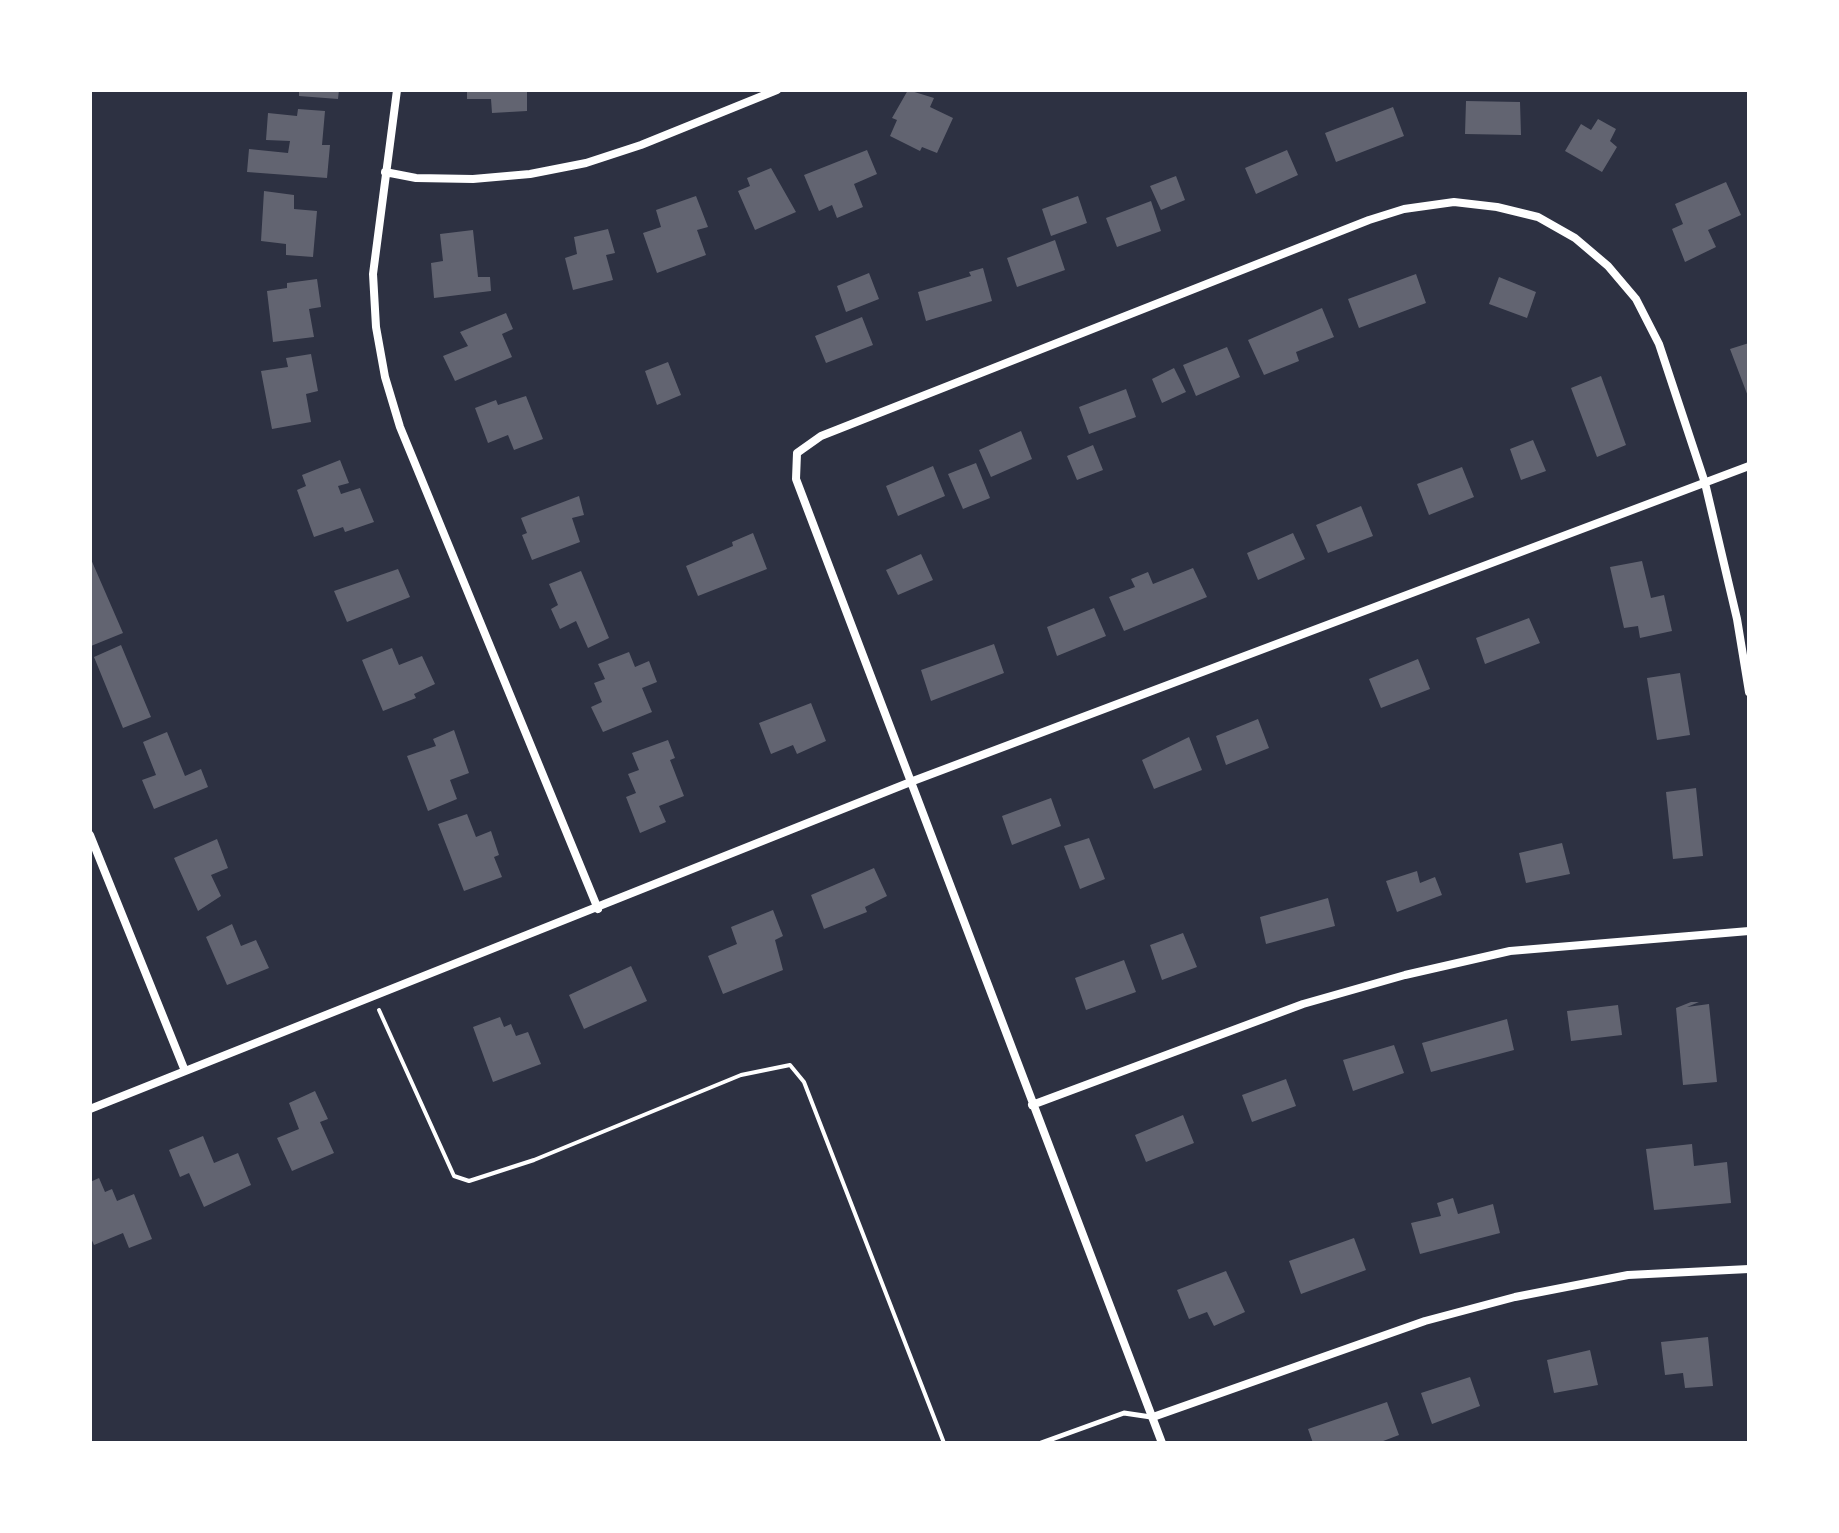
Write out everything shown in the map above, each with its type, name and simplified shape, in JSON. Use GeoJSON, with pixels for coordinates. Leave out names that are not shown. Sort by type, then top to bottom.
{"type":"FeatureCollection","features":[{"type":"Feature","properties":{"kind":"street"},"geometry":{"type":"LineString","coordinates":[[397,90],[373,274],[376,327],[385,377],[400,427],[598,909]]}},
{"type":"Feature","properties":{"kind":"street"},"geometry":{"type":"LineString","coordinates":[[385,172],[416,178],[473,179],[530,174],[586,163],[641,145],[777,90]]}},
{"type":"Feature","properties":{"kind":"street"},"geometry":{"type":"LineString","coordinates":[[1162,1443],[796,479],[797,453],[821,436],[1369,220],[1404,209],[1454,202],[1497,207],[1538,217],[1575,238],[1608,266],[1636,299],[1659,344],[1705,483],[1737,619],[1749,692]]}},
{"type":"Feature","properties":{"kind":"street"},"geometry":{"type":"LineString","coordinates":[[90,1109],[913,781],[1749,466]]}},
{"type":"Feature","properties":{"kind":"street"},"geometry":{"type":"LineString","coordinates":[[90,835],[185,1071]]}},
{"type":"Feature","properties":{"kind":"street"},"geometry":{"type":"LineString","coordinates":[[1032,1105],[1303,1004],[1405,975],[1510,951],[1749,931]]}},
{"type":"Feature","properties":{"kind":"street"},"geometry":{"type":"LineString","coordinates":[[1153,1417],[1425,1321],[1515,1297],[1628,1275],[1749,1269]]}},
{"type":"Feature","properties":{"kind":"lane"},"geometry":{"type":"LineString","coordinates":[[1041,1443],[1124,1413],[1153,1417]]}},
{"type":"Feature","properties":{"kind":"path"},"geometry":{"type":"LineString","coordinates":[[374,996],[454,1176],[469,1181],[534,1160],[741,1075],[790,1065],[804,1082],[944,1443]]}},
{"type":"Feature","properties":{"kind":"building"},"geometry":{"type":"Polygon","coordinates":[[[299,90],[339,90],[338,99],[299,96],[299,90]]]}},
{"type":"Feature","properties":{"kind":"building"},"geometry":{"type":"Polygon","coordinates":[[[467,90],[527,90],[527,111],[492,113],[491,99],[467,99],[467,90]]]}},
{"type":"Feature","properties":{"kind":"building"},"geometry":{"type":"Polygon","coordinates":[[[908,90],[934,98],[930,107],[953,118],[937,153],[922,147],[920,151],[890,136],[897,120],[892,118],[908,90]]]}},
{"type":"Feature","properties":{"kind":"building"},"geometry":{"type":"Polygon","coordinates":[[[1466,101],[1520,102],[1521,135],[1465,134],[1466,101]]]}},
{"type":"Feature","properties":{"kind":"building"},"geometry":{"type":"Polygon","coordinates":[[[1393,107],[1404,136],[1336,162],[1325,133],[1393,107]]]}},
{"type":"Feature","properties":{"kind":"building"},"geometry":{"type":"Polygon","coordinates":[[[298,109],[325,111],[322,145],[330,145],[327,178],[247,172],[249,149],[288,153],[290,141],[266,140],[268,113],[297,116],[298,109]]]}},
{"type":"Feature","properties":{"kind":"building"},"geometry":{"type":"Polygon","coordinates":[[[1598,119],[1616,129],[1610,141],[1617,147],[1602,172],[1565,151],[1581,124],[1591,130],[1598,119]]]}},
{"type":"Feature","properties":{"kind":"building"},"geometry":{"type":"Polygon","coordinates":[[[867,150],[877,174],[854,184],[863,207],[837,218],[832,205],[819,211],[804,175],[867,150]]]}},
{"type":"Feature","properties":{"kind":"building"},"geometry":{"type":"Polygon","coordinates":[[[1287,150],[1298,175],[1256,194],[1245,168],[1287,150]]]}},
{"type":"Feature","properties":{"kind":"building"},"geometry":{"type":"Polygon","coordinates":[[[771,168],[796,212],[755,230],[738,191],[750,186],[747,178],[771,168]]]}},
{"type":"Feature","properties":{"kind":"building"},"geometry":{"type":"Polygon","coordinates":[[[1176,176],[1185,200],[1161,210],[1150,186],[1176,176]]]}},
{"type":"Feature","properties":{"kind":"building"},"geometry":{"type":"Polygon","coordinates":[[[1726,182],[1741,215],[1708,230],[1716,247],[1685,262],[1672,229],[1683,224],[1675,204],[1726,182]]]}},
{"type":"Feature","properties":{"kind":"building"},"geometry":{"type":"Polygon","coordinates":[[[264,191],[294,195],[294,209],[317,211],[313,257],[286,255],[286,244],[261,241],[264,191]]]}},
{"type":"Feature","properties":{"kind":"building"},"geometry":{"type":"Polygon","coordinates":[[[696,196],[708,227],[697,230],[706,255],[657,273],[643,233],[661,227],[656,210],[696,196]]]}},
{"type":"Feature","properties":{"kind":"building"},"geometry":{"type":"Polygon","coordinates":[[[1078,196],[1087,223],[1051,236],[1042,209],[1078,196]]]}},
{"type":"Feature","properties":{"kind":"building"},"geometry":{"type":"Polygon","coordinates":[[[1151,201],[1161,231],[1117,247],[1106,218],[1151,201]]]}},
{"type":"Feature","properties":{"kind":"building"},"geometry":{"type":"Polygon","coordinates":[[[608,229],[615,253],[606,255],[613,280],[573,290],[565,258],[577,254],[574,237],[608,229]]]}},
{"type":"Feature","properties":{"kind":"building"},"geometry":{"type":"Polygon","coordinates":[[[473,230],[478,277],[490,277],[491,291],[434,298],[431,263],[443,261],[440,234],[473,230]]]}},
{"type":"Feature","properties":{"kind":"building"},"geometry":{"type":"Polygon","coordinates":[[[1055,240],[1065,270],[1017,287],[1007,258],[1055,240]]]}},
{"type":"Feature","properties":{"kind":"building"},"geometry":{"type":"Polygon","coordinates":[[[983,268],[992,301],[926,321],[918,292],[971,276],[969,272],[983,268]]]}},
{"type":"Feature","properties":{"kind":"building"},"geometry":{"type":"Polygon","coordinates":[[[869,273],[879,299],[846,312],[837,286],[869,273]]]}},
{"type":"Feature","properties":{"kind":"building"},"geometry":{"type":"Polygon","coordinates":[[[1416,274],[1426,303],[1359,328],[1348,299],[1416,274]]]}},
{"type":"Feature","properties":{"kind":"building"},"geometry":{"type":"Polygon","coordinates":[[[1499,277],[1536,292],[1527,318],[1489,304],[1499,277]]]}},
{"type":"Feature","properties":{"kind":"building"},"geometry":{"type":"Polygon","coordinates":[[[317,279],[321,307],[309,309],[314,337],[273,342],[267,291],[287,288],[287,283],[317,279]]]}},
{"type":"Feature","properties":{"kind":"building"},"geometry":{"type":"Polygon","coordinates":[[[1322,308],[1334,337],[1296,352],[1299,361],[1264,375],[1248,340],[1322,308]]]}},
{"type":"Feature","properties":{"kind":"building"},"geometry":{"type":"Polygon","coordinates":[[[506,313],[513,329],[502,334],[512,357],[455,381],[443,356],[468,346],[460,332],[506,313]]]}},
{"type":"Feature","properties":{"kind":"building"},"geometry":{"type":"Polygon","coordinates":[[[862,317],[873,345],[826,363],[815,336],[862,317]]]}},
{"type":"Feature","properties":{"kind":"building"},"geometry":{"type":"Polygon","coordinates":[[[1749,343],[1749,399],[1730,349],[1749,343]]]}},
{"type":"Feature","properties":{"kind":"building"},"geometry":{"type":"Polygon","coordinates":[[[1227,347],[1240,377],[1196,396],[1183,365],[1227,347]]]}},
{"type":"Feature","properties":{"kind":"building"},"geometry":{"type":"Polygon","coordinates":[[[311,354],[318,391],[306,394],[311,422],[272,429],[261,371],[288,367],[286,358],[311,354]]]}},
{"type":"Feature","properties":{"kind":"building"},"geometry":{"type":"Polygon","coordinates":[[[668,362],[681,395],[657,405],[645,371],[668,362]]]}},
{"type":"Feature","properties":{"kind":"building"},"geometry":{"type":"Polygon","coordinates":[[[1174,368],[1186,392],[1162,403],[1152,379],[1174,368]]]}},
{"type":"Feature","properties":{"kind":"building"},"geometry":{"type":"Polygon","coordinates":[[[1601,376],[1626,445],[1597,457],[1571,388],[1601,376]]]}},
{"type":"Feature","properties":{"kind":"building"},"geometry":{"type":"Polygon","coordinates":[[[1126,389],[1136,417],[1089,434],[1079,407],[1126,389]]]}},
{"type":"Feature","properties":{"kind":"building"},"geometry":{"type":"Polygon","coordinates":[[[526,396],[543,439],[514,450],[508,435],[488,443],[475,408],[496,400],[498,405],[526,396]]]}},
{"type":"Feature","properties":{"kind":"building"},"geometry":{"type":"Polygon","coordinates":[[[1021,431],[1032,459],[991,477],[979,450],[1021,431]]]}},
{"type":"Feature","properties":{"kind":"building"},"geometry":{"type":"Polygon","coordinates":[[[1533,440],[1546,471],[1521,480],[1510,449],[1533,440]]]}},
{"type":"Feature","properties":{"kind":"building"},"geometry":{"type":"Polygon","coordinates":[[[1093,445],[1103,470],[1077,480],[1067,456],[1093,445]]]}},
{"type":"Feature","properties":{"kind":"building"},"geometry":{"type":"Polygon","coordinates":[[[340,460],[349,483],[338,486],[341,494],[360,488],[374,522],[345,532],[343,527],[314,537],[297,490],[306,486],[302,475],[340,460]]]}},
{"type":"Feature","properties":{"kind":"building"},"geometry":{"type":"Polygon","coordinates":[[[976,463],[990,498],[963,509],[948,474],[976,463]]]}},
{"type":"Feature","properties":{"kind":"building"},"geometry":{"type":"Polygon","coordinates":[[[933,466],[945,496],[898,516],[886,486],[933,466]]]}},
{"type":"Feature","properties":{"kind":"building"},"geometry":{"type":"Polygon","coordinates":[[[1462,467],[1474,497],[1429,515],[1417,484],[1462,467]]]}},
{"type":"Feature","properties":{"kind":"building"},"geometry":{"type":"Polygon","coordinates":[[[579,496],[584,515],[572,518],[580,542],[532,560],[522,535],[527,533],[521,518],[579,496]]]}},
{"type":"Feature","properties":{"kind":"building"},"geometry":{"type":"Polygon","coordinates":[[[1361,506],[1373,536],[1328,553],[1316,525],[1361,506]]]}},
{"type":"Feature","properties":{"kind":"building"},"geometry":{"type":"Polygon","coordinates":[[[753,533],[767,569],[698,596],[686,566],[733,546],[732,542],[753,533]]]}},
{"type":"Feature","properties":{"kind":"building"},"geometry":{"type":"Polygon","coordinates":[[[1293,533],[1305,559],[1258,580],[1247,553],[1293,533]]]}},
{"type":"Feature","properties":{"kind":"building"},"geometry":{"type":"Polygon","coordinates":[[[921,554],[933,580],[898,595],[886,570],[921,554]]]}},
{"type":"Feature","properties":{"kind":"building"},"geometry":{"type":"Polygon","coordinates":[[[90,557],[123,633],[91,646],[90,643],[90,557]]]}},
{"type":"Feature","properties":{"kind":"building"},"geometry":{"type":"Polygon","coordinates":[[[1642,561],[1651,598],[1664,595],[1672,631],[1640,638],[1638,626],[1624,628],[1610,567],[1642,561]]]}},
{"type":"Feature","properties":{"kind":"building"},"geometry":{"type":"Polygon","coordinates":[[[1193,568],[1207,597],[1124,631],[1109,597],[1135,587],[1131,579],[1148,572],[1153,584],[1193,568]]]}},
{"type":"Feature","properties":{"kind":"building"},"geometry":{"type":"Polygon","coordinates":[[[398,569],[410,597],[347,622],[334,591],[398,569]]]}},
{"type":"Feature","properties":{"kind":"building"},"geometry":{"type":"Polygon","coordinates":[[[581,571],[609,638],[588,648],[576,621],[560,629],[551,609],[558,605],[549,584],[581,571]]]}},
{"type":"Feature","properties":{"kind":"building"},"geometry":{"type":"Polygon","coordinates":[[[1094,608],[1106,636],[1057,656],[1047,627],[1094,608]]]}},
{"type":"Feature","properties":{"kind":"building"},"geometry":{"type":"Polygon","coordinates":[[[1529,618],[1540,643],[1485,664],[1476,638],[1529,618]]]}},
{"type":"Feature","properties":{"kind":"building"},"geometry":{"type":"Polygon","coordinates":[[[994,644],[1004,673],[931,701],[921,670],[994,644]]]}},
{"type":"Feature","properties":{"kind":"building"},"geometry":{"type":"Polygon","coordinates":[[[121,645],[151,717],[123,728],[94,657],[121,645]]]}},
{"type":"Feature","properties":{"kind":"building"},"geometry":{"type":"Polygon","coordinates":[[[392,648],[399,665],[422,656],[435,684],[414,694],[416,698],[383,711],[362,660],[392,648]]]}},
{"type":"Feature","properties":{"kind":"building"},"geometry":{"type":"Polygon","coordinates":[[[629,652],[635,667],[649,661],[657,682],[642,688],[652,712],[603,732],[591,707],[602,702],[594,683],[605,679],[598,664],[629,652]]]}},
{"type":"Feature","properties":{"kind":"building"},"geometry":{"type":"Polygon","coordinates":[[[1418,659],[1430,689],[1381,708],[1369,679],[1418,659]]]}},
{"type":"Feature","properties":{"kind":"building"},"geometry":{"type":"Polygon","coordinates":[[[1680,673],[1690,735],[1657,740],[1647,678],[1680,673]]]}},
{"type":"Feature","properties":{"kind":"building"},"geometry":{"type":"Polygon","coordinates":[[[811,703],[826,741],[797,754],[793,745],[771,754],[759,723],[811,703]]]}},
{"type":"Feature","properties":{"kind":"building"},"geometry":{"type":"Polygon","coordinates":[[[1258,719],[1269,748],[1226,765],[1216,736],[1258,719]]]}},
{"type":"Feature","properties":{"kind":"building"},"geometry":{"type":"Polygon","coordinates":[[[454,730],[469,773],[450,780],[457,799],[428,811],[407,756],[436,746],[433,739],[454,730]]]}},
{"type":"Feature","properties":{"kind":"building"},"geometry":{"type":"Polygon","coordinates":[[[167,732],[185,776],[201,769],[208,787],[154,809],[142,780],[156,775],[143,742],[167,732]]]}},
{"type":"Feature","properties":{"kind":"building"},"geometry":{"type":"Polygon","coordinates":[[[1189,737],[1202,770],[1154,789],[1142,760],[1189,737]]]}},
{"type":"Feature","properties":{"kind":"building"},"geometry":{"type":"Polygon","coordinates":[[[668,740],[675,758],[670,760],[684,796],[659,806],[666,822],[640,833],[626,797],[636,793],[628,774],[639,770],[632,753],[668,740]]]}},
{"type":"Feature","properties":{"kind":"building"},"geometry":{"type":"Polygon","coordinates":[[[1696,788],[1703,856],[1673,859],[1666,792],[1696,788]]]}},
{"type":"Feature","properties":{"kind":"building"},"geometry":{"type":"Polygon","coordinates":[[[1051,798],[1061,826],[1012,845],[1002,816],[1051,798]]]}},
{"type":"Feature","properties":{"kind":"building"},"geometry":{"type":"Polygon","coordinates":[[[467,814],[476,837],[491,831],[499,855],[494,857],[502,877],[464,891],[438,824],[467,814]]]}},
{"type":"Feature","properties":{"kind":"building"},"geometry":{"type":"Polygon","coordinates":[[[1089,838],[1105,879],[1080,889],[1064,846],[1089,838]]]}},
{"type":"Feature","properties":{"kind":"building"},"geometry":{"type":"Polygon","coordinates":[[[217,839],[228,868],[211,875],[221,896],[198,911],[174,858],[217,839]]]}},
{"type":"Feature","properties":{"kind":"building"},"geometry":{"type":"Polygon","coordinates":[[[1562,843],[1570,874],[1526,883],[1519,853],[1562,843]]]}},
{"type":"Feature","properties":{"kind":"building"},"geometry":{"type":"Polygon","coordinates":[[[874,868],[887,896],[865,907],[867,912],[824,929],[811,895],[874,868]]]}},
{"type":"Feature","properties":{"kind":"building"},"geometry":{"type":"Polygon","coordinates":[[[1417,871],[1420,883],[1435,877],[1442,895],[1397,912],[1386,881],[1417,871]]]}},
{"type":"Feature","properties":{"kind":"building"},"geometry":{"type":"Polygon","coordinates":[[[1328,898],[1335,926],[1266,944],[1260,917],[1328,898]]]}},
{"type":"Feature","properties":{"kind":"building"},"geometry":{"type":"Polygon","coordinates":[[[773,910],[783,936],[775,940],[783,970],[723,994],[708,956],[737,944],[731,927],[773,910]]]}},
{"type":"Feature","properties":{"kind":"building"},"geometry":{"type":"Polygon","coordinates":[[[232,924],[241,946],[256,940],[269,968],[227,985],[206,937],[232,924]]]}},
{"type":"Feature","properties":{"kind":"building"},"geometry":{"type":"Polygon","coordinates":[[[1183,933],[1197,967],[1162,980],[1150,945],[1183,933]]]}},
{"type":"Feature","properties":{"kind":"building"},"geometry":{"type":"Polygon","coordinates":[[[1124,960],[1136,992],[1086,1010],[1075,978],[1124,960]]]}},
{"type":"Feature","properties":{"kind":"building"},"geometry":{"type":"Polygon","coordinates":[[[631,966],[647,1001],[584,1029],[569,995],[631,966]]]}},
{"type":"Feature","properties":{"kind":"building"},"geometry":{"type":"Polygon","coordinates":[[[1699,1002],[1687,1007],[1709,1004],[1717,1082],[1683,1085],[1676,1008],[1699,1002]]]}},
{"type":"Feature","properties":{"kind":"building"},"geometry":{"type":"Polygon","coordinates":[[[1618,1005],[1622,1035],[1571,1041],[1567,1011],[1618,1005]]]}},
{"type":"Feature","properties":{"kind":"building"},"geometry":{"type":"Polygon","coordinates":[[[500,1017],[504,1027],[511,1024],[516,1036],[528,1032],[541,1064],[493,1082],[473,1027],[500,1017]]]}},
{"type":"Feature","properties":{"kind":"building"},"geometry":{"type":"Polygon","coordinates":[[[1507,1019],[1514,1050],[1431,1072],[1422,1043],[1507,1019]]]}},
{"type":"Feature","properties":{"kind":"building"},"geometry":{"type":"Polygon","coordinates":[[[1394,1045],[1404,1073],[1353,1091],[1343,1060],[1394,1045]]]}},
{"type":"Feature","properties":{"kind":"building"},"geometry":{"type":"Polygon","coordinates":[[[1286,1079],[1296,1106],[1252,1122],[1242,1095],[1286,1079]]]}},
{"type":"Feature","properties":{"kind":"building"},"geometry":{"type":"Polygon","coordinates":[[[315,1091],[328,1119],[320,1122],[334,1153],[292,1171],[277,1138],[299,1129],[289,1103],[315,1091]]]}},
{"type":"Feature","properties":{"kind":"building"},"geometry":{"type":"Polygon","coordinates":[[[1183,1115],[1194,1143],[1146,1162],[1135,1135],[1183,1115]]]}},
{"type":"Feature","properties":{"kind":"building"},"geometry":{"type":"Polygon","coordinates":[[[203,1136],[214,1163],[238,1153],[251,1185],[204,1207],[189,1173],[180,1177],[169,1150],[203,1136]]]}},
{"type":"Feature","properties":{"kind":"building"},"geometry":{"type":"Polygon","coordinates":[[[1692,1144],[1694,1166],[1727,1162],[1731,1203],[1654,1210],[1646,1149],[1692,1144]]]}},
{"type":"Feature","properties":{"kind":"building"},"geometry":{"type":"Polygon","coordinates":[[[99,1178],[105,1192],[112,1189],[117,1201],[134,1194],[152,1239],[129,1248],[123,1233],[94,1245],[90,1236],[90,1182],[99,1178]]]}},
{"type":"Feature","properties":{"kind":"building"},"geometry":{"type":"Polygon","coordinates":[[[1453,1198],[1458,1214],[1493,1204],[1500,1233],[1420,1254],[1411,1223],[1441,1216],[1437,1203],[1453,1198]]]}},
{"type":"Feature","properties":{"kind":"building"},"geometry":{"type":"Polygon","coordinates":[[[1354,1238],[1366,1270],[1301,1294],[1289,1261],[1354,1238]]]}},
{"type":"Feature","properties":{"kind":"building"},"geometry":{"type":"Polygon","coordinates":[[[1226,1271],[1245,1312],[1214,1326],[1207,1312],[1189,1319],[1177,1290],[1226,1271]]]}},
{"type":"Feature","properties":{"kind":"building"},"geometry":{"type":"Polygon","coordinates":[[[1708,1337],[1713,1386],[1685,1388],[1683,1373],[1665,1375],[1661,1342],[1708,1337]]]}},
{"type":"Feature","properties":{"kind":"building"},"geometry":{"type":"Polygon","coordinates":[[[1590,1350],[1598,1385],[1554,1393],[1547,1360],[1590,1350]]]}},
{"type":"Feature","properties":{"kind":"building"},"geometry":{"type":"Polygon","coordinates":[[[1470,1377],[1480,1406],[1432,1424],[1421,1393],[1470,1377]]]}},
{"type":"Feature","properties":{"kind":"building"},"geometry":{"type":"Polygon","coordinates":[[[1387,1402],[1399,1435],[1378,1443],[1313,1443],[1308,1429],[1387,1402]]]}}]}
